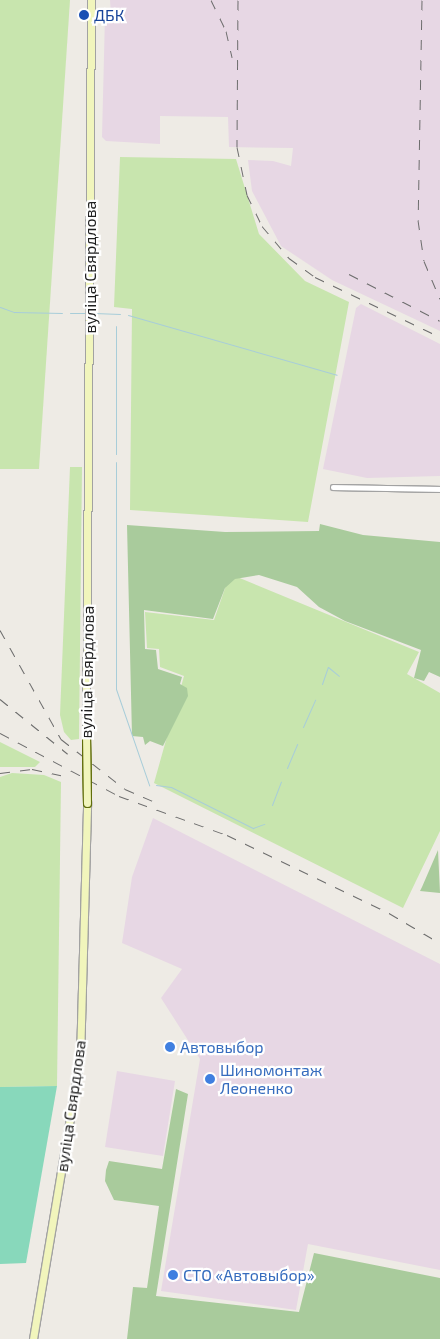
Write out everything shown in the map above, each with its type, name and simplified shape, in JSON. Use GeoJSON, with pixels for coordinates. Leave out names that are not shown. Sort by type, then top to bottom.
{"type":"FeatureCollection","features":[{"type":"Feature","properties":{"kind":"main road","name":"вуліца Свярдлова"},"geometry":{"type":"LineString","coordinates":[[33,1339],[80,1059],[87,804],[91,0]]}},
{"type":"Feature","properties":{"kind":"street"},"geometry":{"type":"LineString","coordinates":[[333,487],[440,489]]}},
{"type":"Feature","properties":{"kind":"shaded area"},"geometry":{"type":"Polygon","coordinates":[[[110,0],[440,0],[440,331],[332,280],[281,246],[252,191],[248,160],[273,161],[291,166],[293,148],[229,147],[228,117],[160,116],[160,144],[106,141],[102,137],[105,15],[111,15],[110,0]]]}},
{"type":"Feature","properties":{"kind":"shaded area"},"geometry":{"type":"Polygon","coordinates":[[[361,304],[440,344],[440,476],[367,478],[323,469],[356,308],[361,304]]]}},
{"type":"Feature","properties":{"kind":"shaded area"},"geometry":{"type":"Polygon","coordinates":[[[153,818],[440,964],[440,1270],[308,1244],[296,1310],[161,1291],[200,1059],[161,998],[182,969],[122,943],[132,877],[153,818]]]}},
{"type":"Feature","properties":{"kind":"shaded area"},"geometry":{"type":"Polygon","coordinates":[[[117,1071],[175,1081],[163,1156],[105,1147],[117,1071]]]}},
{"type":"Feature","properties":{"kind":"green space"},"geometry":{"type":"Polygon","coordinates":[[[0,0],[70,0],[39,469],[0,469],[0,0]]]}},
{"type":"Feature","properties":{"kind":"green space"},"geometry":{"type":"Polygon","coordinates":[[[120,157],[236,159],[259,234],[305,281],[349,302],[308,522],[130,510],[132,309],[114,307],[120,157]]]}},
{"type":"Feature","properties":{"kind":"green space"},"geometry":{"type":"Polygon","coordinates":[[[70,467],[82,467],[79,739],[71,740],[64,732],[60,715],[70,467]]]}},
{"type":"Feature","properties":{"kind":"green space"},"geometry":{"type":"Polygon","coordinates":[[[320,524],[363,535],[440,542],[440,677],[429,672],[424,681],[414,678],[421,650],[345,621],[319,607],[297,587],[259,575],[235,579],[225,588],[213,619],[144,610],[145,649],[156,650],[158,669],[182,677],[180,684],[187,688],[188,696],[163,746],[150,741],[145,745],[143,737],[132,736],[127,525],[225,532],[319,531],[320,524]]]}},
{"type":"Feature","properties":{"kind":"green space"},"geometry":{"type":"Polygon","coordinates":[[[230,574],[419,652],[407,674],[440,693],[440,831],[403,908],[154,783],[184,676],[160,667],[159,649],[147,648],[145,612],[214,620],[230,574]]]}},
{"type":"Feature","properties":{"kind":"green space"},"geometry":{"type":"Polygon","coordinates":[[[0,742],[40,762],[35,767],[0,767],[0,742]]]}},
{"type":"Feature","properties":{"kind":"green space"},"geometry":{"type":"Polygon","coordinates":[[[12,773],[44,775],[61,782],[57,1086],[0,1087],[0,777],[12,773]]]}},
{"type":"Feature","properties":{"kind":"green space"},"geometry":{"type":"Polygon","coordinates":[[[438,850],[440,893],[420,891],[422,887],[438,850]]]}},
{"type":"Feature","properties":{"kind":"green space"},"geometry":{"type":"Polygon","coordinates":[[[57,1086],[26,1263],[0,1264],[0,1087],[57,1086]]]}},
{"type":"Feature","properties":{"kind":"green space"},"geometry":{"type":"Polygon","coordinates":[[[176,1089],[188,1094],[156,1296],[299,1312],[314,1253],[440,1278],[440,1339],[127,1339],[133,1287],[147,1288],[159,1206],[114,1200],[105,1181],[106,1170],[109,1161],[162,1169],[176,1089]]]}},
{"type":"Feature","properties":{"kind":"waterway"},"geometry":{"type":"LineString","coordinates":[[0,307],[14,312],[62,313]]}},
{"type":"Feature","properties":{"kind":"waterway"},"geometry":{"type":"LineString","coordinates":[[70,313],[85,313]]}},
{"type":"Feature","properties":{"kind":"waterway"},"geometry":{"type":"LineString","coordinates":[[94,313],[120,314]]}},
{"type":"Feature","properties":{"kind":"waterway"},"geometry":{"type":"LineString","coordinates":[[128,315],[337,375]]}},
{"type":"Feature","properties":{"kind":"waterway"},"geometry":{"type":"LineString","coordinates":[[116,326],[116,454]]}},
{"type":"Feature","properties":{"kind":"waterway"},"geometry":{"type":"LineString","coordinates":[[116,462],[116,689],[149,785]]}},
{"type":"Feature","properties":{"kind":"waterway"},"geometry":{"type":"LineString","coordinates":[[322,684],[328,667],[339,676]]}},
{"type":"Feature","properties":{"kind":"waterway"},"geometry":{"type":"LineString","coordinates":[[303,727],[315,700]]}},
{"type":"Feature","properties":{"kind":"waterway"},"geometry":{"type":"LineString","coordinates":[[287,768],[297,744]]}},
{"type":"Feature","properties":{"kind":"waterway"},"geometry":{"type":"LineString","coordinates":[[272,805],[281,782]]}},
{"type":"Feature","properties":{"kind":"waterway"},"geometry":{"type":"LineString","coordinates":[[156,785],[171,787],[253,828],[264,824]]}},
{"type":"Feature","properties":{"kind":"railway"},"geometry":{"type":"LineString","coordinates":[[211,0],[226,31],[232,57]]}},
{"type":"Feature","properties":{"kind":"railway"},"geometry":{"type":"LineString","coordinates":[[238,0],[237,147],[247,195],[262,226],[289,258],[315,277],[440,337]]}},
{"type":"Feature","properties":{"kind":"railway"},"geometry":{"type":"LineString","coordinates":[[422,0],[418,220],[424,261],[440,299]]}},
{"type":"Feature","properties":{"kind":"railway"},"geometry":{"type":"LineString","coordinates":[[349,274],[440,321]]}},
{"type":"Feature","properties":{"kind":"railway"},"geometry":{"type":"LineString","coordinates":[[0,630],[61,739],[125,789],[162,805]]}},
{"type":"Feature","properties":{"kind":"railway"},"geometry":{"type":"LineString","coordinates":[[0,699],[68,754]]}},
{"type":"Feature","properties":{"kind":"railway"},"geometry":{"type":"LineString","coordinates":[[0,733],[119,796],[227,835],[389,913],[440,943]]}},
{"type":"Feature","properties":{"kind":"railway"},"geometry":{"type":"LineString","coordinates":[[0,773],[32,769],[69,777]]}},
{"type":"Feature","properties":{"kind":"place","name":"ДБК"},"geometry":{"type":"Point","coordinates":[84,15]}},
{"type":"Feature","properties":{"kind":"place","name":"Автовыбор"},"geometry":{"type":"Point","coordinates":[170,1047]}},
{"type":"Feature","properties":{"kind":"place","name":"Шиномонтаж Леоненко"},"geometry":{"type":"Point","coordinates":[210,1079]}},
{"type":"Feature","properties":{"kind":"place","name":"СТО «Автовыбор»"},"geometry":{"type":"Point","coordinates":[173,1275]}}]}
